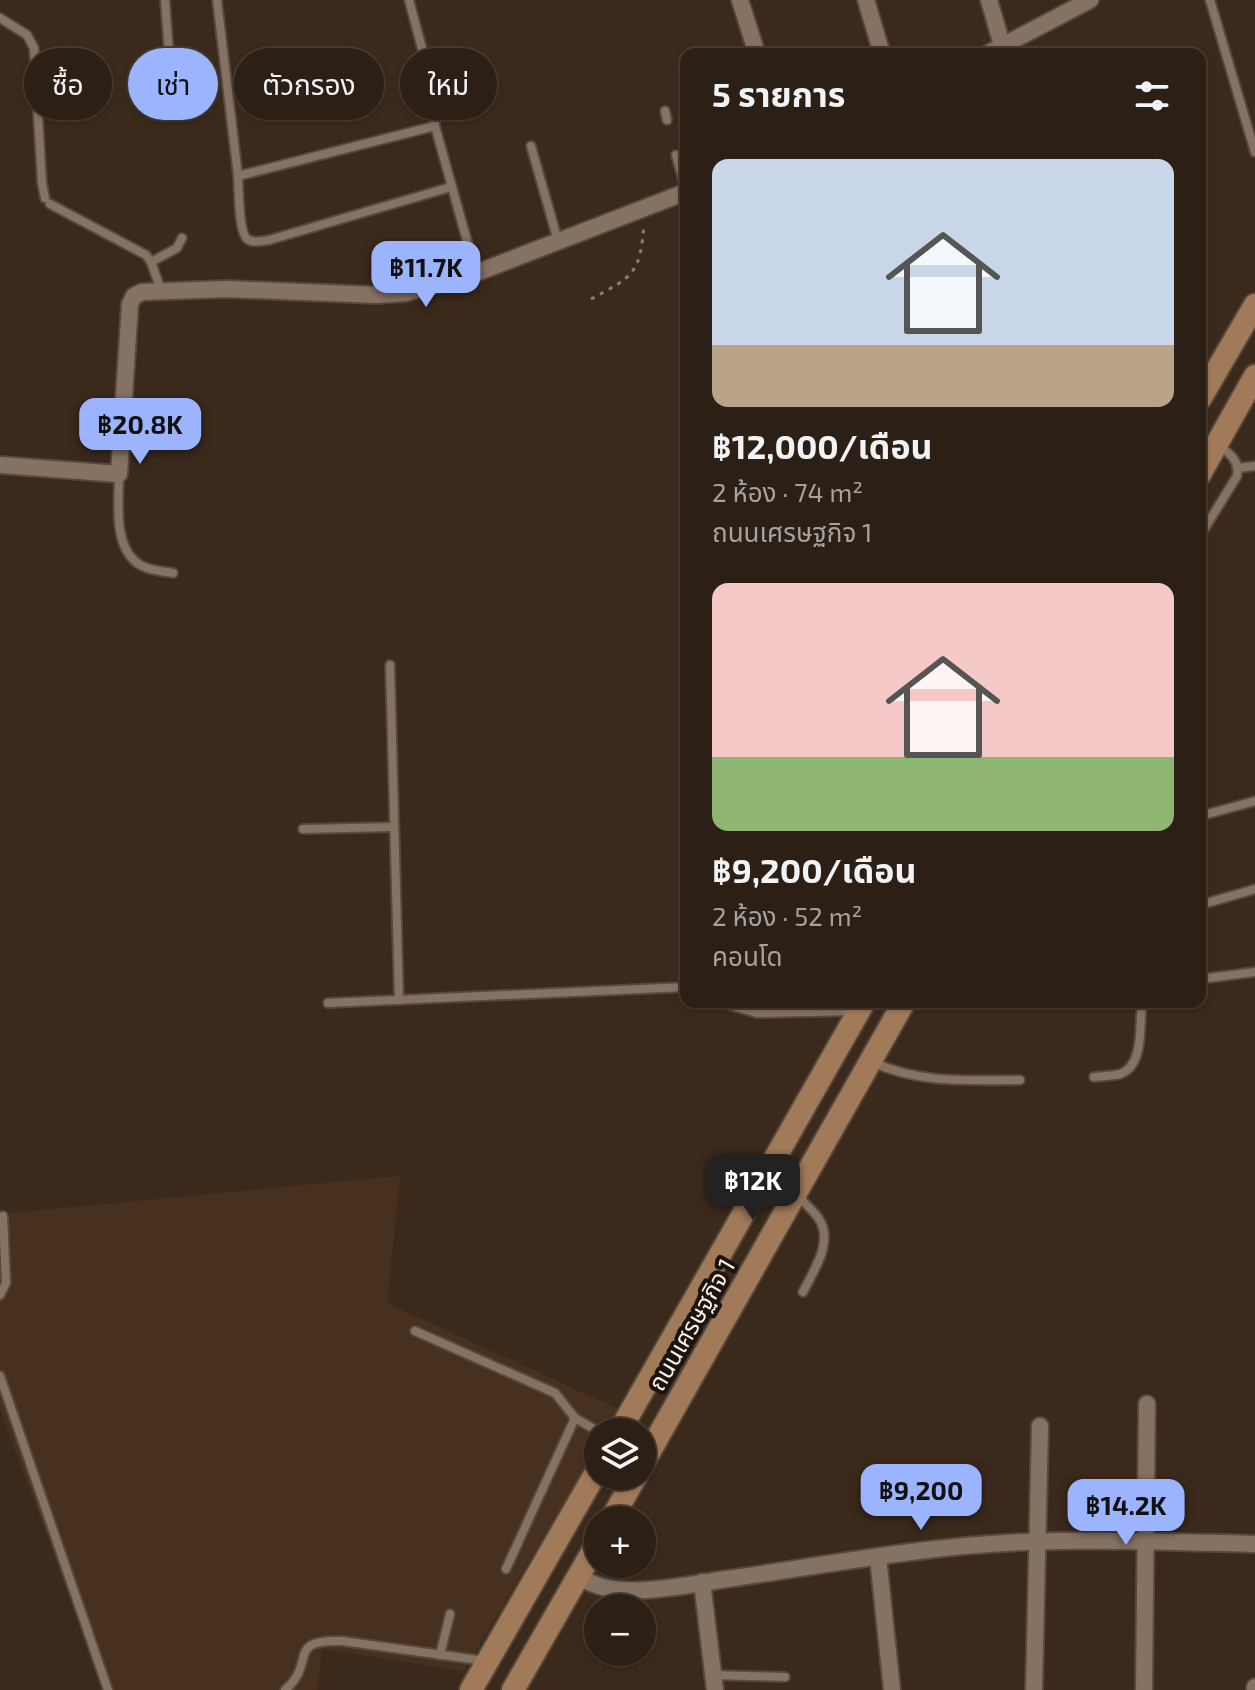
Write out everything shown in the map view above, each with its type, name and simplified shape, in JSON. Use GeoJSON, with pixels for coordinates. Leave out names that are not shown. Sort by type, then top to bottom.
{"type":"FeatureCollection","features":[{"type":"Feature","properties":{"kind":"main road"},"geometry":{"type":"LineString","coordinates":[[1206,389],[1255,305]]}},
{"type":"Feature","properties":{"kind":"main road"},"geometry":{"type":"LineString","coordinates":[[1206,463],[1255,376]]}},
{"type":"Feature","properties":{"kind":"main road","name":"ถนนเศรษฐกิจ 1"},"geometry":{"type":"LineString","coordinates":[[627,1418],[860,1008]]}},
{"type":"Feature","properties":{"kind":"main road","name":"ถนนเศรษฐกิจ 1"},"geometry":{"type":"LineString","coordinates":[[656,1440],[901,1008]]}},
{"type":"Feature","properties":{"kind":"main road"},"geometry":{"type":"LineString","coordinates":[[471,1690],[586,1490]]}},
{"type":"Feature","properties":{"kind":"main road"},"geometry":{"type":"LineString","coordinates":[[513,1690],[584,1567]]}},
{"type":"Feature","properties":{"kind":"street"},"geometry":{"type":"LineString","coordinates":[[740,0],[755,48]]}},
{"type":"Feature","properties":{"kind":"street"},"geometry":{"type":"LineString","coordinates":[[866,0],[880,48]]}},
{"type":"Feature","properties":{"kind":"street"},"geometry":{"type":"LineString","coordinates":[[989,0],[995,48]]}},
{"type":"Feature","properties":{"kind":"street"},"geometry":{"type":"LineString","coordinates":[[999,48],[1090,0]]}},
{"type":"Feature","properties":{"kind":"street"},"geometry":{"type":"LineString","coordinates":[[0,465],[119,474],[130,304],[134,296],[142,292],[226,289],[391,294],[417,290],[476,273],[680,193]]}},
{"type":"Feature","properties":{"kind":"street"},"geometry":{"type":"LineString","coordinates":[[1144,1690],[1147,1404]]}},
{"type":"Feature","properties":{"kind":"street"},"geometry":{"type":"LineString","coordinates":[[1034,1690],[1040,1426]]}},
{"type":"Feature","properties":{"kind":"street"},"geometry":{"type":"LineString","coordinates":[[579,1576],[598,1587],[652,1589],[878,1557],[1036,1542],[1255,1544]]}},
{"type":"Feature","properties":{"kind":"street"},"geometry":{"type":"LineString","coordinates":[[878,1557],[892,1690]]}},
{"type":"Feature","properties":{"kind":"street"},"geometry":{"type":"LineString","coordinates":[[702,1582],[714,1682]]}},
{"type":"Feature","properties":{"kind":"lane"},"geometry":{"type":"LineString","coordinates":[[165,0],[169,48]]}},
{"type":"Feature","properties":{"kind":"lane"},"geometry":{"type":"LineString","coordinates":[[217,0],[244,237],[250,241],[269,240],[451,187]]}},
{"type":"Feature","properties":{"kind":"lane"},"geometry":{"type":"LineString","coordinates":[[409,0],[435,97],[435,126],[476,273]]}},
{"type":"Feature","properties":{"kind":"lane"},"geometry":{"type":"LineString","coordinates":[[1210,0],[1255,152]]}},
{"type":"Feature","properties":{"kind":"lane"},"geometry":{"type":"LineString","coordinates":[[0,18],[27,35],[34,48],[42,183],[47,201],[112,239],[137,249],[151,262],[162,291]]}},
{"type":"Feature","properties":{"kind":"lane"},"geometry":{"type":"LineString","coordinates":[[238,176],[435,126]]}},
{"type":"Feature","properties":{"kind":"lane"},"geometry":{"type":"LineString","coordinates":[[531,146],[558,241]]}},
{"type":"Feature","properties":{"kind":"lane"},"geometry":{"type":"LineString","coordinates":[[676,155],[680,169]]}},
{"type":"Feature","properties":{"kind":"lane"},"geometry":{"type":"LineString","coordinates":[[151,262],[177,248],[182,238]]}},
{"type":"Feature","properties":{"kind":"lane"},"geometry":{"type":"LineString","coordinates":[[1206,527],[1233,485],[1238,468],[1232,456],[1217,444]]}},
{"type":"Feature","properties":{"kind":"lane"},"geometry":{"type":"LineString","coordinates":[[1238,468],[1255,466]]}},
{"type":"Feature","properties":{"kind":"lane"},"geometry":{"type":"LineString","coordinates":[[119,474],[120,527],[128,551],[136,562],[173,573]]}},
{"type":"Feature","properties":{"kind":"lane"},"geometry":{"type":"LineString","coordinates":[[390,665],[399,1000]]}},
{"type":"Feature","properties":{"kind":"lane"},"geometry":{"type":"LineString","coordinates":[[1206,814],[1255,801]]}},
{"type":"Feature","properties":{"kind":"lane"},"geometry":{"type":"LineString","coordinates":[[303,829],[394,827]]}},
{"type":"Feature","properties":{"kind":"lane"},"geometry":{"type":"LineString","coordinates":[[1206,903],[1255,889]]}},
{"type":"Feature","properties":{"kind":"lane"},"geometry":{"type":"LineString","coordinates":[[1206,978],[1255,972]]}},
{"type":"Feature","properties":{"kind":"lane"},"geometry":{"type":"LineString","coordinates":[[328,1003],[680,987]]}},
{"type":"Feature","properties":{"kind":"lane"},"geometry":{"type":"LineString","coordinates":[[740,1008],[757,1013],[839,1008]]}},
{"type":"Feature","properties":{"kind":"lane"},"geometry":{"type":"LineString","coordinates":[[795,1008],[796,1012]]}},
{"type":"Feature","properties":{"kind":"lane"},"geometry":{"type":"LineString","coordinates":[[1094,1077],[1120,1074],[1130,1069],[1136,1059],[1141,1008]]}},
{"type":"Feature","properties":{"kind":"lane"},"geometry":{"type":"LineString","coordinates":[[871,1061],[906,1075],[932,1080],[1020,1080]]}},
{"type":"Feature","properties":{"kind":"lane"},"geometry":{"type":"LineString","coordinates":[[796,1194],[820,1219],[825,1234],[823,1249],[803,1292]]}},
{"type":"Feature","properties":{"kind":"lane"},"geometry":{"type":"LineString","coordinates":[[0,1295],[6,1283],[3,1216]]}},
{"type":"Feature","properties":{"kind":"lane"},"geometry":{"type":"LineString","coordinates":[[415,1331],[555,1393],[575,1418],[584,1423]]}},
{"type":"Feature","properties":{"kind":"lane"},"geometry":{"type":"LineString","coordinates":[[0,1376],[108,1690]]}},
{"type":"Feature","properties":{"kind":"lane"},"geometry":{"type":"LineString","coordinates":[[506,1569],[575,1418]]}},
{"type":"Feature","properties":{"kind":"lane"},"geometry":{"type":"LineString","coordinates":[[440,1655],[450,1614]]}},
{"type":"Feature","properties":{"kind":"lane"},"geometry":{"type":"LineString","coordinates":[[285,1690],[297,1678],[305,1651],[311,1643],[320,1640],[487,1662]]}},
{"type":"Feature","properties":{"kind":"lane"},"geometry":{"type":"LineString","coordinates":[[714,1682],[785,1677]]}},
{"type":"Feature","properties":{"kind":"path"},"geometry":{"type":"LineString","coordinates":[[591,299],[623,282],[635,270],[642,249],[645,208]]}},
{"type":"Feature","properties":{"kind":"shaded area"},"geometry":{"type":"Polygon","coordinates":[[[400,1176],[387,1303],[619,1409],[614,1418],[584,1418],[584,1469],[464,1671],[322,1649],[317,1690],[104,1690],[0,1409],[0,1214],[400,1176]]]}}]}
